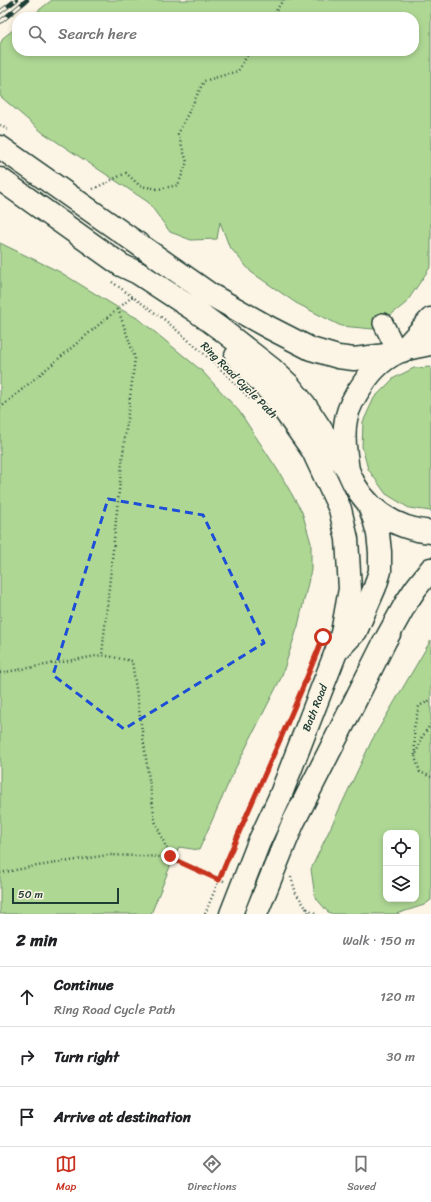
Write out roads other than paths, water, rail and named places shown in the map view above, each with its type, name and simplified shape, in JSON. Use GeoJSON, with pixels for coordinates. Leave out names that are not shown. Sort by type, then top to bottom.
{"type":"FeatureCollection","features":[{"type":"Feature","properties":{"kind":"highway"},"geometry":{"type":"LineString","coordinates":[[0,147],[211,295],[310,349],[338,357],[354,359],[398,352],[416,346],[431,344]]}},
{"type":"Feature","properties":{"kind":"highway"},"geometry":{"type":"LineString","coordinates":[[0,179],[121,265],[138,273],[196,311],[272,369],[304,405],[349,472],[356,487],[368,503],[382,515],[396,523],[409,528],[431,532]]}},
{"type":"Feature","properties":{"kind":"highway"},"geometry":{"type":"LineString","coordinates":[[138,273],[188,312],[245,364],[274,396],[313,451],[340,509],[347,540],[350,589],[342,633],[336,652]]}},
{"type":"Feature","properties":{"kind":"highway"},"geometry":{"type":"LineString","coordinates":[[349,472],[344,430],[347,412],[353,397],[377,366],[398,352],[431,319]]}},
{"type":"Feature","properties":{"kind":"highway","name":"Bath Road"},"geometry":{"type":"LineString","coordinates":[[231,914],[258,842],[279,799],[336,652],[356,631],[375,587],[380,571],[378,534],[368,503]]}},
{"type":"Feature","properties":{"kind":"highway"},"geometry":{"type":"LineString","coordinates":[[256,914],[293,823],[385,641],[406,603],[431,569]]}},
{"type":"Feature","properties":{"kind":"lane"},"geometry":{"type":"LineString","coordinates":[[383,323],[398,352]]}},
{"type":"Feature","properties":{"kind":"railway"},"geometry":{"type":"LineString","coordinates":[[0,12],[16,0]]}},
{"type":"Feature","properties":{"kind":"railway"},"geometry":{"type":"LineString","coordinates":[[12,12],[27,0]]}},
{"type":"Feature","properties":{"kind":"railway"},"geometry":{"type":"LineString","coordinates":[[0,22],[12,12]]}}]}
